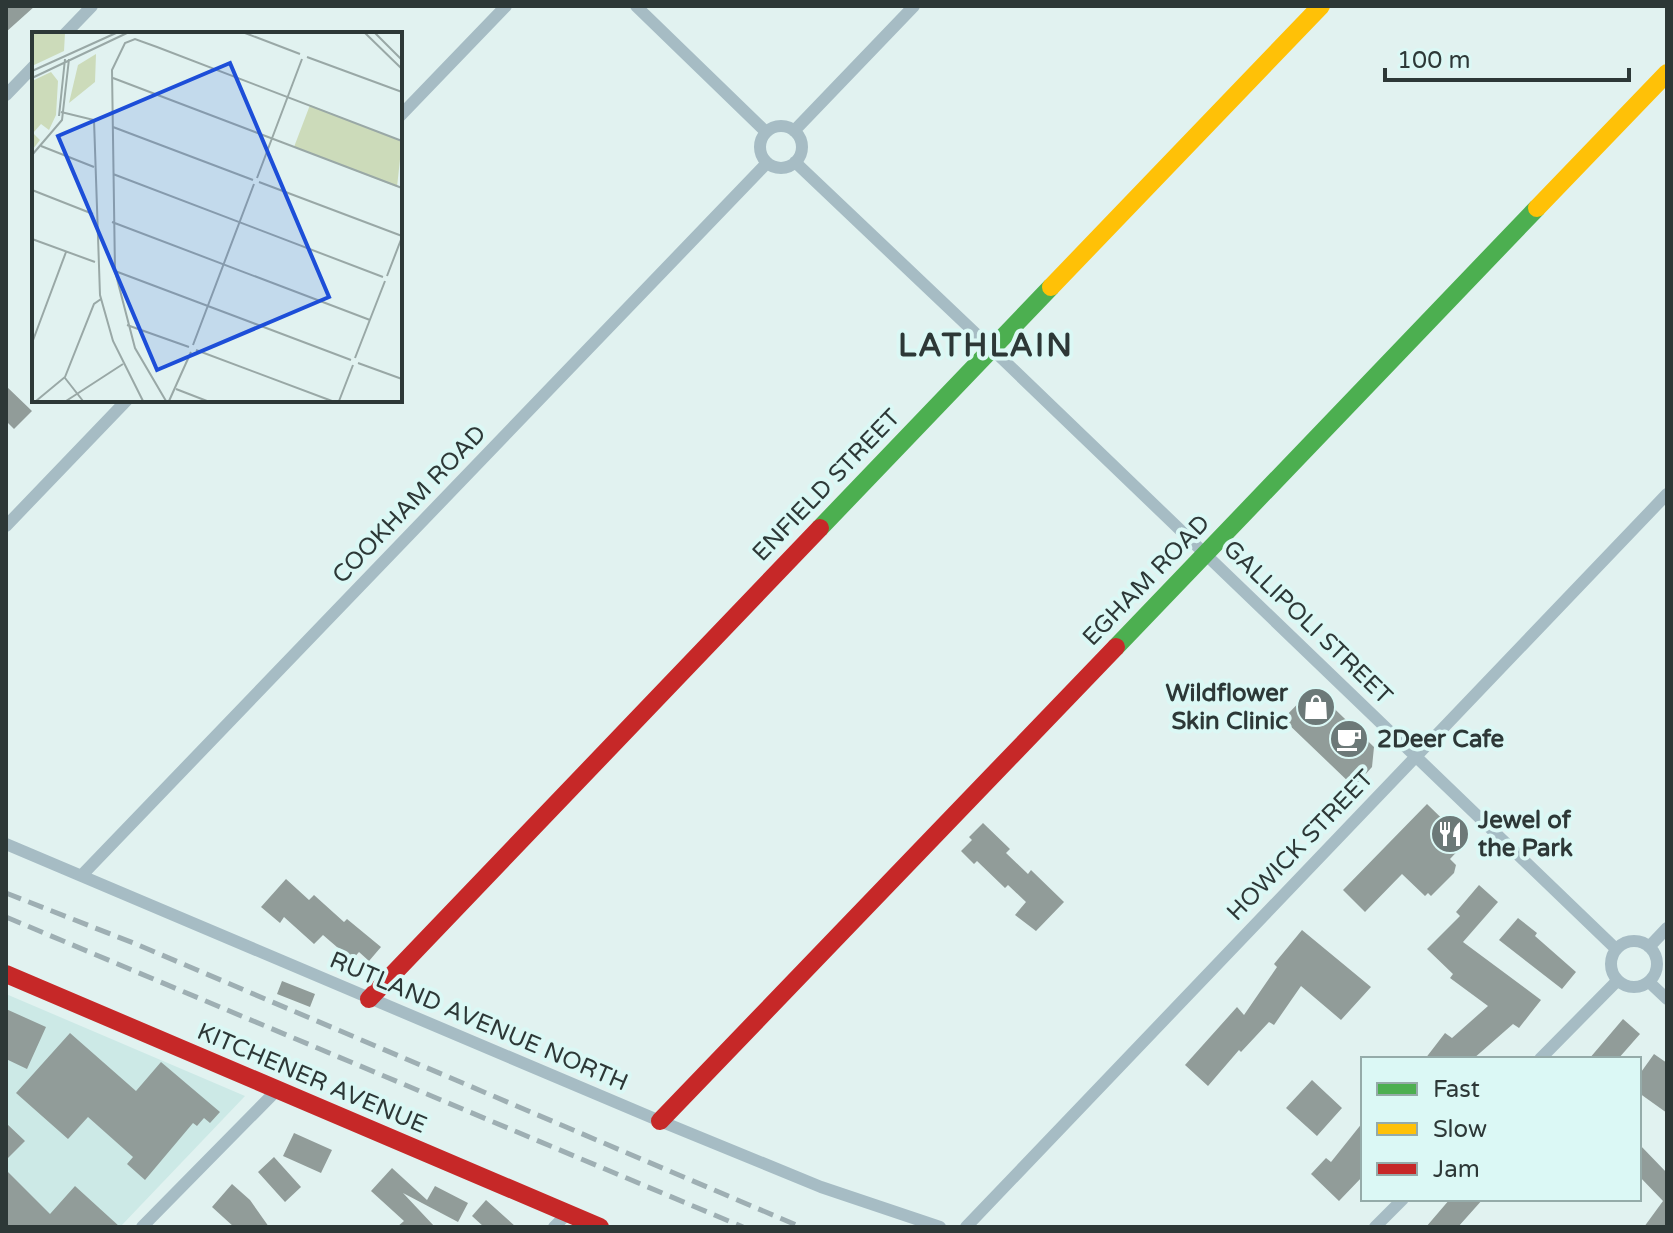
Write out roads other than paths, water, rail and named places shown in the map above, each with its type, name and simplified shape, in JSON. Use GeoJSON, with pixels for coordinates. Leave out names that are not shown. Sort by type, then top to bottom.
{"type":"FeatureCollection","features":[{"type":"Feature","properties":{"kind":"street"},"geometry":{"type":"LineString","coordinates":[[67,32],[92,6]]}},
{"type":"Feature","properties":{"kind":"street"},"geometry":{"type":"LineString","coordinates":[[402,114],[506,6]]}},
{"type":"Feature","properties":{"kind":"street"},"geometry":{"type":"LineString","coordinates":[[636,6],[766,132]]}},
{"type":"Feature","properties":{"kind":"street"},"geometry":{"type":"LineString","coordinates":[[794,131],[914,6]]}},
{"type":"Feature","properties":{"kind":"street","name":"ENFIELD STREET"},"geometry":{"type":"LineString","coordinates":[[369,999],[1321,6]]}},
{"type":"Feature","properties":{"kind":"street"},"geometry":{"type":"LineString","coordinates":[[6,95],[32,68]]}},
{"type":"Feature","properties":{"kind":"street","name":"EGHAM ROAD"},"geometry":{"type":"LineString","coordinates":[[660,1121],[1667,73]]}},
{"type":"Feature","properties":{"kind":"street"},"geometry":{"type":"LineString","coordinates":[[783,126],[794,131],[802,150],[795,162],[784,167],[767,163],[760,145],[766,132],[783,126]]}},
{"type":"Feature","properties":{"kind":"street","name":"GALLIPOLI STREET"},"geometry":{"type":"LineString","coordinates":[[795,162],[1616,949]]}},
{"type":"Feature","properties":{"kind":"street","name":"COOKHAM ROAD"},"geometry":{"type":"LineString","coordinates":[[82,875],[767,163]]}},
{"type":"Feature","properties":{"kind":"street"},"geometry":{"type":"LineString","coordinates":[[6,526],[125,402]]}},
{"type":"Feature","properties":{"kind":"street","name":"HOWICK STREET"},"geometry":{"type":"LineString","coordinates":[[966,1227],[1667,494]]}},
{"type":"Feature","properties":{"kind":"street","name":"RUTLAND AVENUE NORTH"},"geometry":{"type":"LineString","coordinates":[[6,844],[660,1121],[821,1187],[940,1227]]}},
{"type":"Feature","properties":{"kind":"street"},"geometry":{"type":"LineString","coordinates":[[1649,947],[1667,928]]}},
{"type":"Feature","properties":{"kind":"street"},"geometry":{"type":"LineString","coordinates":[[1632,941],[1649,947],[1657,964],[1649,982],[1633,988],[1617,981],[1610,965],[1616,949],[1632,941]]}},
{"type":"Feature","properties":{"kind":"street","name":"KITCHENER AVENUE"},"geometry":{"type":"LineString","coordinates":[[6,974],[600,1227]]}},
{"type":"Feature","properties":{"kind":"street"},"geometry":{"type":"LineString","coordinates":[[1542,1057],[1617,981]]}},
{"type":"Feature","properties":{"kind":"street"},"geometry":{"type":"LineString","coordinates":[[1649,982],[1667,999]]}},
{"type":"Feature","properties":{"kind":"street"},"geometry":{"type":"LineString","coordinates":[[142,1227],[278,1089]]}},
{"type":"Feature","properties":{"kind":"street"},"geometry":{"type":"LineString","coordinates":[[1375,1227],[1401,1201]]}},
{"type":"Feature","properties":{"kind":"street"},"geometry":{"type":"LineString","coordinates":[[554,1227],[568,1213]]}},
{"type":"Feature","properties":{"kind":"railway"},"geometry":{"type":"LineString","coordinates":[[6,893],[136,944],[801,1227]]}},
{"type":"Feature","properties":{"kind":"railway"},"geometry":{"type":"LineString","coordinates":[[6,917],[743,1227]]}},
{"type":"Feature","properties":{"kind":"place","name":"Wildflower Skin Clinic"},"geometry":{"type":"Point","coordinates":[1316,707]}},
{"type":"Feature","properties":{"kind":"place","name":"2Deer Cafe"},"geometry":{"type":"Point","coordinates":[1349,739]}},
{"type":"Feature","properties":{"kind":"place","name":"Jewel of the Park"},"geometry":{"type":"Point","coordinates":[1450,834]}},
{"type":"Feature","properties":{"kind":"district","name":"LATHLAIN"},"geometry":{"type":"Point","coordinates":[986,345]}}]}
